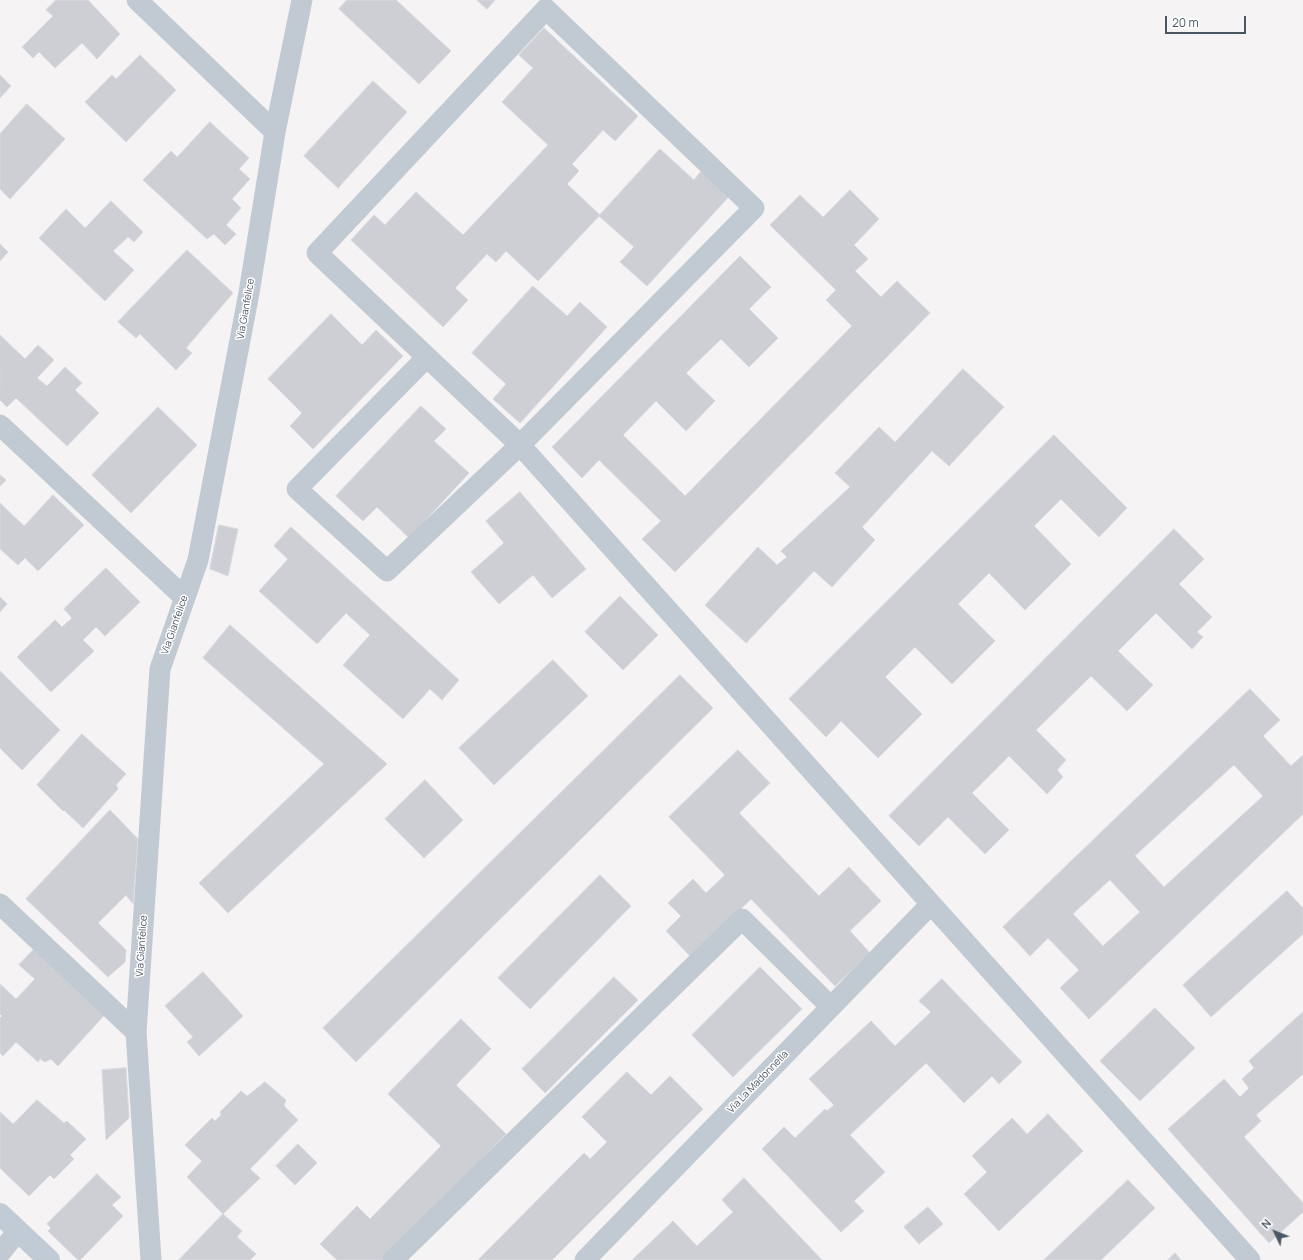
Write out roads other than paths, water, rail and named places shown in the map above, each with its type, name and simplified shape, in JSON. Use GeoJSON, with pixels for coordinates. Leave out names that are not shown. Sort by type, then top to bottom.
{"type":"FeatureCollection","features":[{"type":"Feature","properties":{"kind":"street"},"geometry":{"type":"LineString","coordinates":[[137,0],[275,132]]}},
{"type":"Feature","properties":{"kind":"street","name":"Via Gianfelice"},"geometry":{"type":"LineString","coordinates":[[152,1260],[136,1032],[160,669],[198,560],[249,293],[275,132],[302,0]]}},
{"type":"Feature","properties":{"kind":"street"},"geometry":{"type":"LineString","coordinates":[[427,357],[297,489],[387,571],[520,445],[754,208],[546,9],[317,253],[427,357],[520,445],[1250,1260]]}},
{"type":"Feature","properties":{"kind":"street"},"geometry":{"type":"LineString","coordinates":[[0,425],[184,598]]}},
{"type":"Feature","properties":{"kind":"street"},"geometry":{"type":"LineString","coordinates":[[0,904],[136,1032]]}},
{"type":"Feature","properties":{"kind":"street","name":"Via La Madonnella"},"geometry":{"type":"LineString","coordinates":[[585,1260],[931,904]]}},
{"type":"Feature","properties":{"kind":"street"},"geometry":{"type":"LineString","coordinates":[[393,1260],[742,919],[831,1007]]}},
{"type":"Feature","properties":{"kind":"street"},"geometry":{"type":"LineString","coordinates":[[0,1214],[49,1260]]}},
{"type":"Feature","properties":{"kind":"street"},"geometry":{"type":"LineString","coordinates":[[0,1253],[18,1231]]}}]}
